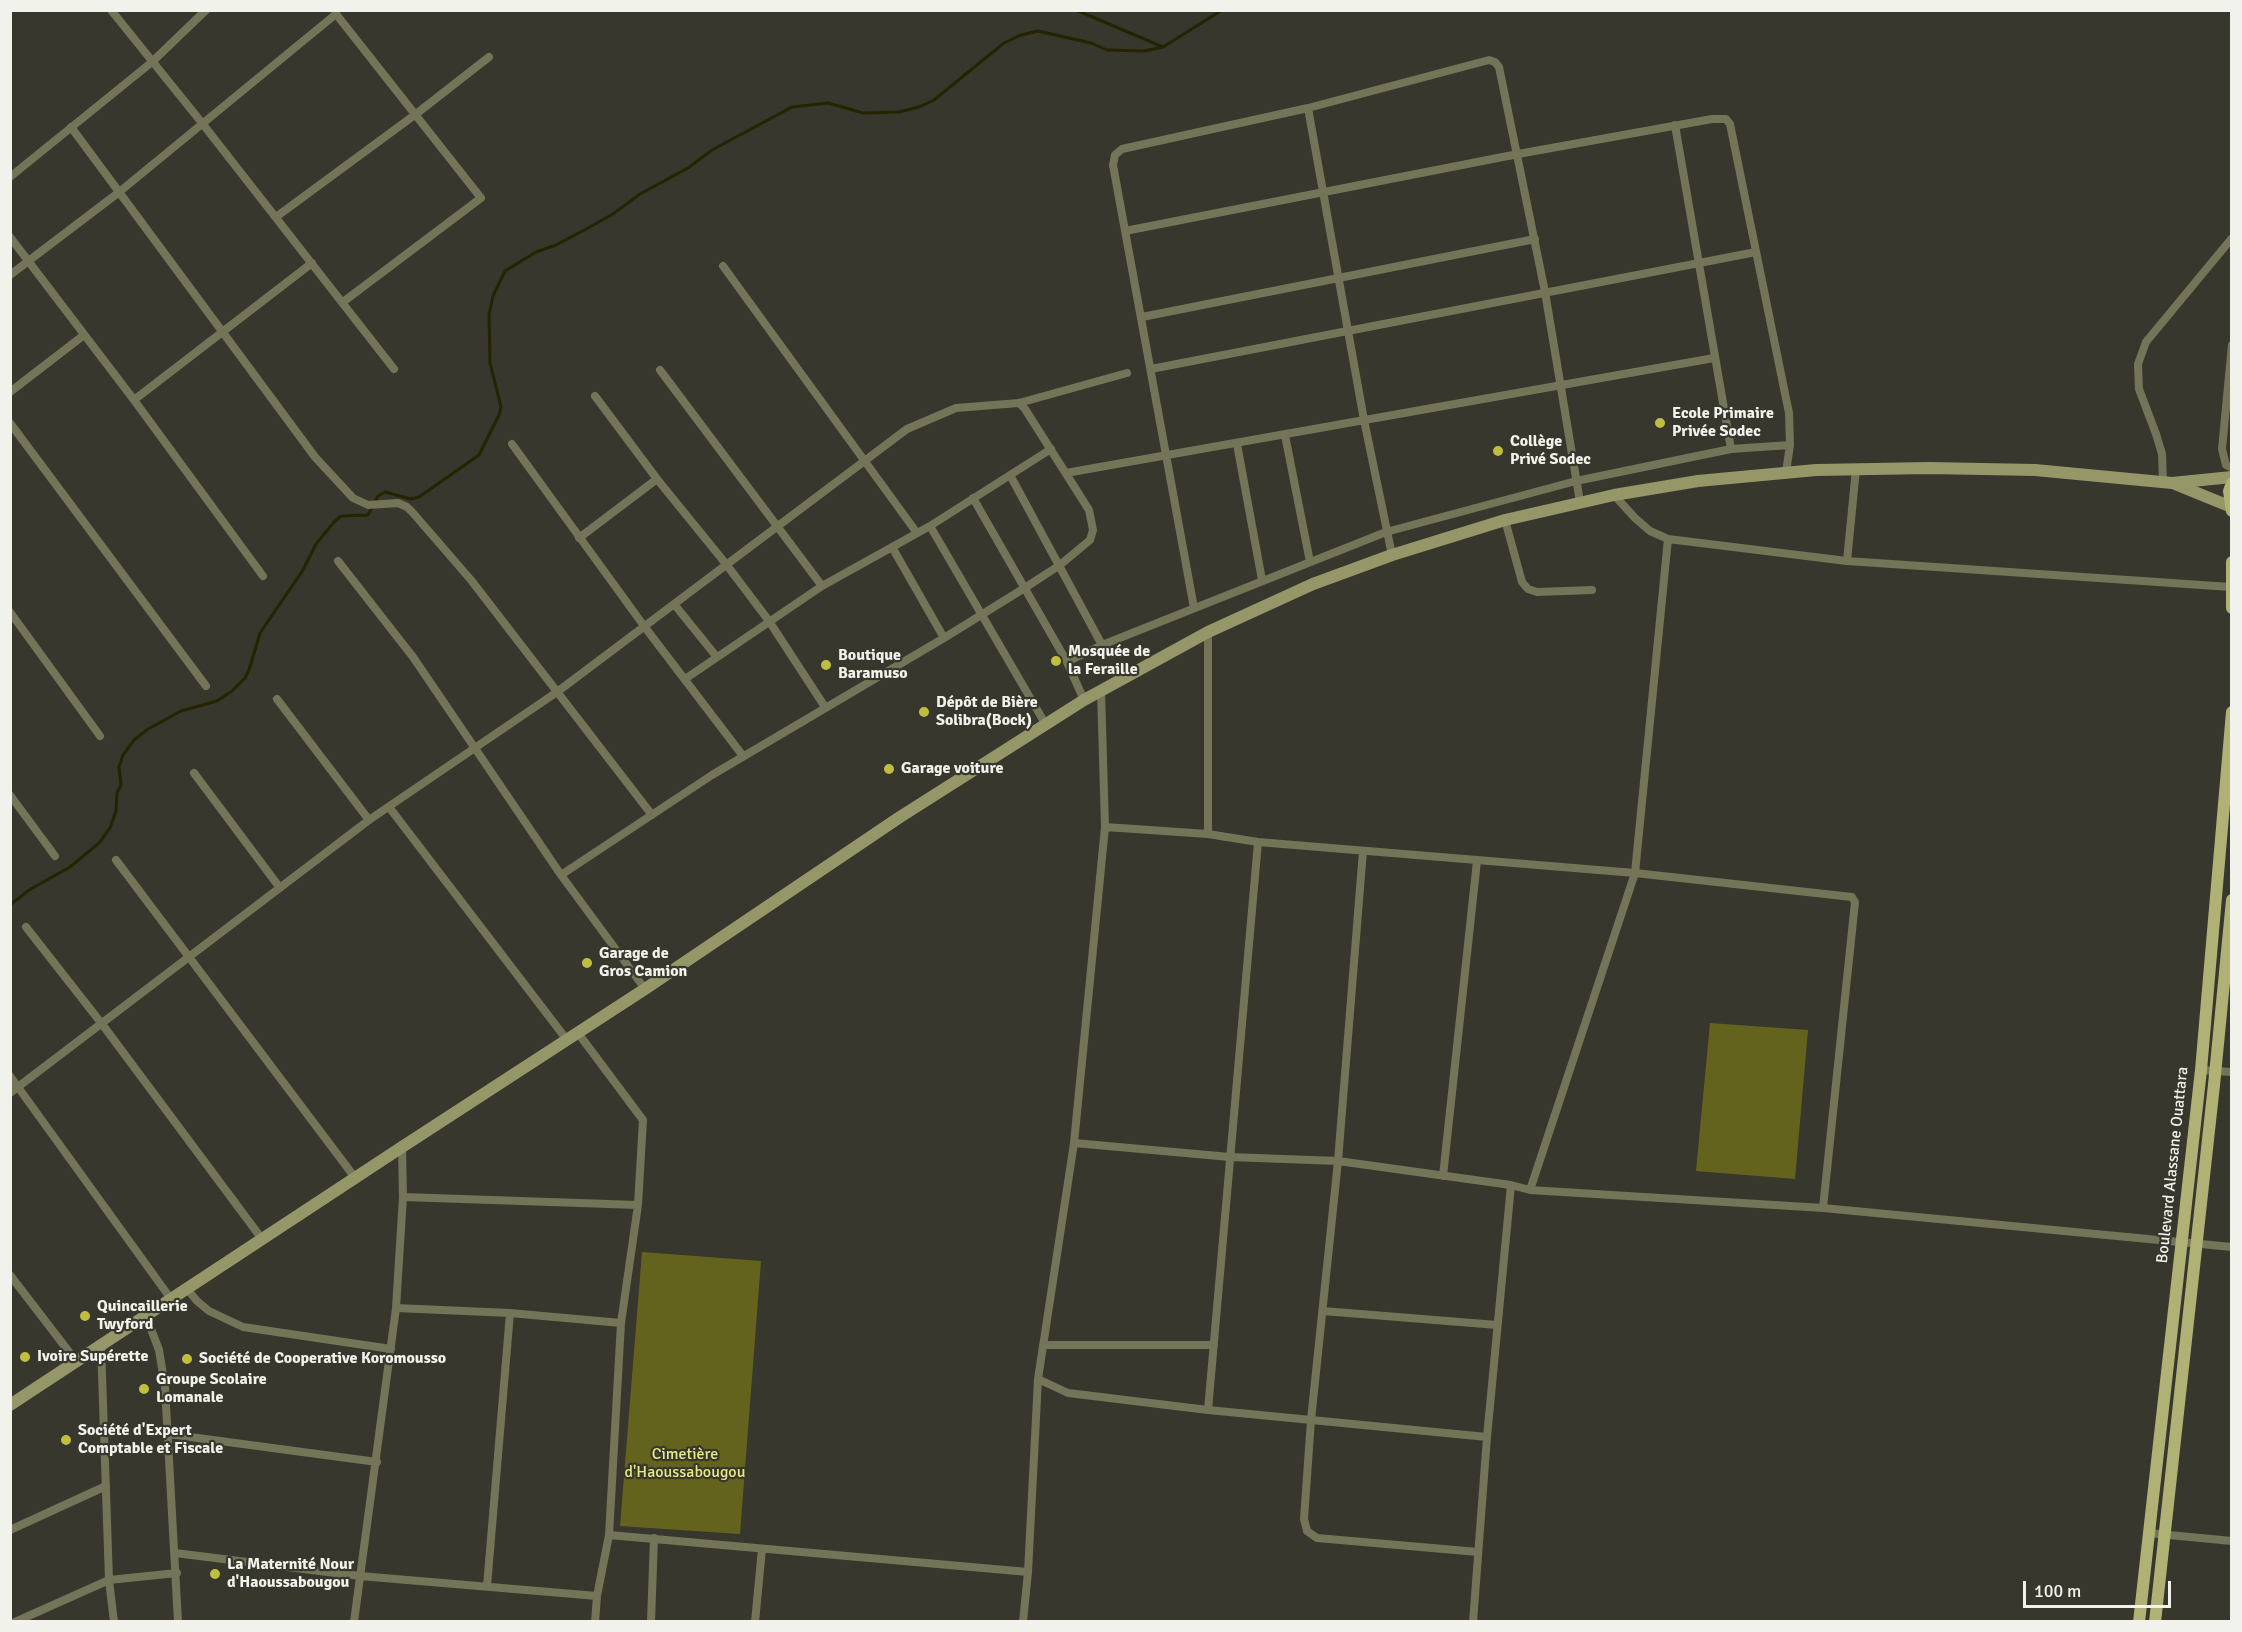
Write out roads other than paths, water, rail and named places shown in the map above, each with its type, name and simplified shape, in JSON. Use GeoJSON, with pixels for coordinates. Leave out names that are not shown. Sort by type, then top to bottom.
{"type":"FeatureCollection","features":[{"type":"Feature","properties":{"kind":"main road"},"geometry":{"type":"LineString","coordinates":[[2230,509],[2229,491],[2232,483]]}},
{"type":"Feature","properties":{"kind":"main road"},"geometry":{"type":"LineString","coordinates":[[2232,562],[2232,608]]}},
{"type":"Feature","properties":{"kind":"main road","name":"Boulevard Alassane Ouattara"},"geometry":{"type":"LineString","coordinates":[[2139,1622],[2201,1070],[2232,712]]}},
{"type":"Feature","properties":{"kind":"main road","name":"Boulevard Alassane Ouattara"},"geometry":{"type":"LineString","coordinates":[[2155,1622],[2215,1071],[2227,1005],[2232,901]]}},
{"type":"Feature","properties":{"kind":"street"},"geometry":{"type":"LineString","coordinates":[[111,10],[394,369]]}},
{"type":"Feature","properties":{"kind":"street"},"geometry":{"type":"LineString","coordinates":[[10,177],[152,62],[206,10]]}},
{"type":"Feature","properties":{"kind":"street"},"geometry":{"type":"LineString","coordinates":[[10,275],[118,193],[336,14],[481,198],[343,302]]}},
{"type":"Feature","properties":{"kind":"street"},"geometry":{"type":"LineString","coordinates":[[276,217],[489,57]]}},
{"type":"Feature","properties":{"kind":"street"},"geometry":{"type":"LineString","coordinates":[[1194,608],[1113,165],[1115,155],[1122,149],[1308,108],[1490,60],[1495,62],[1499,67],[1535,240],[1562,386],[1580,502]]}},
{"type":"Feature","properties":{"kind":"street"},"geometry":{"type":"LineString","coordinates":[[1308,108],[1364,420],[1392,555]]}},
{"type":"Feature","properties":{"kind":"street"},"geometry":{"type":"LineString","coordinates":[[1125,231],[1518,154],[1675,125],[1726,119],[1730,124],[1789,413],[1791,445],[1786,472]]}},
{"type":"Feature","properties":{"kind":"street"},"geometry":{"type":"LineString","coordinates":[[1675,125],[1731,449]]}},
{"type":"Feature","properties":{"kind":"street"},"geometry":{"type":"LineString","coordinates":[[71,127],[315,457],[353,498],[369,505],[398,503],[407,507],[471,580],[652,815]]}},
{"type":"Feature","properties":{"kind":"street"},"geometry":{"type":"LineString","coordinates":[[10,237],[134,400],[263,576]]}},
{"type":"Feature","properties":{"kind":"street"},"geometry":{"type":"LineString","coordinates":[[2167,482],[2156,434],[2139,389],[2138,364],[2146,342],[2232,238]]}},
{"type":"Feature","properties":{"kind":"street"},"geometry":{"type":"LineString","coordinates":[[1142,317],[1535,240]]}},
{"type":"Feature","properties":{"kind":"street"},"geometry":{"type":"LineString","coordinates":[[1151,369],[1756,252]]}},
{"type":"Feature","properties":{"kind":"street"},"geometry":{"type":"LineString","coordinates":[[134,400],[312,263]]}},
{"type":"Feature","properties":{"kind":"street"},"geometry":{"type":"LineString","coordinates":[[723,267],[917,533]]}},
{"type":"Feature","properties":{"kind":"street"},"geometry":{"type":"LineString","coordinates":[[10,392],[84,335]]}},
{"type":"Feature","properties":{"kind":"street"},"geometry":{"type":"LineString","coordinates":[[2232,345],[2222,449],[2226,465],[2232,468]]}},
{"type":"Feature","properties":{"kind":"street"},"geometry":{"type":"LineString","coordinates":[[1066,474],[1714,358]]}},
{"type":"Feature","properties":{"kind":"street"},"geometry":{"type":"LineString","coordinates":[[660,370],[822,586]]}},
{"type":"Feature","properties":{"kind":"street"},"geometry":{"type":"LineString","coordinates":[[10,1093],[369,820],[557,692],[907,429],[956,408],[1019,403],[1127,373]]}},
{"type":"Feature","properties":{"kind":"street"},"geometry":{"type":"LineString","coordinates":[[596,396],[657,479],[769,621],[825,707]]}},
{"type":"Feature","properties":{"kind":"street"},"geometry":{"type":"LineString","coordinates":[[561,875],[743,756],[1023,589],[1060,565],[1090,540],[1093,530],[1089,510],[1019,403]]}},
{"type":"Feature","properties":{"kind":"street"},"geometry":{"type":"LineString","coordinates":[[10,423],[206,686]]}},
{"type":"Feature","properties":{"kind":"street"},"geometry":{"type":"LineString","coordinates":[[1285,435],[1311,562]]}},
{"type":"Feature","properties":{"kind":"street"},"geometry":{"type":"LineString","coordinates":[[512,444],[644,626],[743,756]]}},
{"type":"Feature","properties":{"kind":"street"},"geometry":{"type":"LineString","coordinates":[[1237,444],[1262,580]]}},
{"type":"Feature","properties":{"kind":"street"},"geometry":{"type":"LineString","coordinates":[[1067,662],[1102,645],[1386,532],[1576,481],[1731,449],[1791,445]]}},
{"type":"Feature","properties":{"kind":"street"},"geometry":{"type":"LineString","coordinates":[[685,678],[822,586],[930,526],[1051,449]]}},
{"type":"Feature","properties":{"kind":"street"},"geometry":{"type":"LineString","coordinates":[[10,1405],[645,989],[900,818],[1084,700],[1208,632],[1313,584],[1392,555],[1506,520],[1614,495],[1698,481],[1786,472],[1989,468],[2167,482],[2232,477]]}},
{"type":"Feature","properties":{"kind":"street"},"geometry":{"type":"LineString","coordinates":[[1847,561],[1856,469]]}},
{"type":"Feature","properties":{"kind":"street"},"geometry":{"type":"LineString","coordinates":[[1010,475],[1102,645]]}},
{"type":"Feature","properties":{"kind":"street"},"geometry":{"type":"LineString","coordinates":[[579,538],[657,479]]}},
{"type":"Feature","properties":{"kind":"street"},"geometry":{"type":"LineString","coordinates":[[2167,482],[2230,509]]}},
{"type":"Feature","properties":{"kind":"street"},"geometry":{"type":"LineString","coordinates":[[1614,495],[1650,531],[1668,539],[1847,561],[2231,587]]}},
{"type":"Feature","properties":{"kind":"street"},"geometry":{"type":"LineString","coordinates":[[973,498],[1023,589],[1067,662],[1084,700]]}},
{"type":"Feature","properties":{"kind":"street"},"geometry":{"type":"LineString","coordinates":[[1506,520],[1522,582],[1528,589],[1537,592],[1592,590]]}},
{"type":"Feature","properties":{"kind":"street"},"geometry":{"type":"LineString","coordinates":[[930,526],[1046,725]]}},
{"type":"Feature","properties":{"kind":"street"},"geometry":{"type":"LineString","coordinates":[[1530,1190],[1635,873],[1668,539]]}},
{"type":"Feature","properties":{"kind":"street"},"geometry":{"type":"LineString","coordinates":[[892,547],[944,638]]}},
{"type":"Feature","properties":{"kind":"street"},"geometry":{"type":"LineString","coordinates":[[338,561],[412,657],[561,875],[645,989]]}},
{"type":"Feature","properties":{"kind":"street"},"geometry":{"type":"LineString","coordinates":[[674,604],[716,656]]}},
{"type":"Feature","properties":{"kind":"street"},"geometry":{"type":"LineString","coordinates":[[10,612],[100,736]]}},
{"type":"Feature","properties":{"kind":"street"},"geometry":{"type":"LineString","coordinates":[[1208,632],[1208,834]]}},
{"type":"Feature","properties":{"kind":"street"},"geometry":{"type":"LineString","coordinates":[[1023,1622],[1028,1572],[1038,1379],[1074,1143],[1105,827],[1101,690]]}},
{"type":"Feature","properties":{"kind":"street"},"geometry":{"type":"LineString","coordinates":[[277,699],[369,820]]}},
{"type":"Feature","properties":{"kind":"street"},"geometry":{"type":"LineString","coordinates":[[194,773],[280,888]]}},
{"type":"Feature","properties":{"kind":"street"},"geometry":{"type":"LineString","coordinates":[[10,795],[55,856]]}},
{"type":"Feature","properties":{"kind":"street"},"geometry":{"type":"LineString","coordinates":[[389,807],[643,1120],[638,1205],[621,1323],[609,1536],[597,1596],[595,1622]]}},
{"type":"Feature","properties":{"kind":"street"},"geometry":{"type":"LineString","coordinates":[[1105,827],[1208,834],[1258,842],[1635,873],[1852,897],[1855,903],[1823,1208]]}},
{"type":"Feature","properties":{"kind":"street"},"geometry":{"type":"LineString","coordinates":[[1208,1410],[1258,842]]}},
{"type":"Feature","properties":{"kind":"street"},"geometry":{"type":"LineString","coordinates":[[1363,851],[1338,1161],[1311,1420],[1304,1519],[1307,1531],[1317,1538],[1478,1552]]}},
{"type":"Feature","properties":{"kind":"street"},"geometry":{"type":"LineString","coordinates":[[116,860],[356,1179]]}},
{"type":"Feature","properties":{"kind":"street"},"geometry":{"type":"LineString","coordinates":[[1443,1176],[1477,861]]}},
{"type":"Feature","properties":{"kind":"street"},"geometry":{"type":"LineString","coordinates":[[2215,900],[2232,901]]}},
{"type":"Feature","properties":{"kind":"street"},"geometry":{"type":"LineString","coordinates":[[26,927],[102,1024],[262,1239]]}},
{"type":"Feature","properties":{"kind":"street"},"geometry":{"type":"LineString","coordinates":[[2201,1070],[2232,1072]]}},
{"type":"Feature","properties":{"kind":"street"},"geometry":{"type":"LineString","coordinates":[[10,1076],[171,1299]]}},
{"type":"Feature","properties":{"kind":"street"},"geometry":{"type":"LineString","coordinates":[[1074,1143],[1230,1157],[1338,1161],[1511,1185],[1530,1190],[1823,1208],[2232,1248]]}},
{"type":"Feature","properties":{"kind":"street"},"geometry":{"type":"LineString","coordinates":[[354,1622],[396,1308],[403,1197],[402,1147]]}},
{"type":"Feature","properties":{"kind":"street"},"geometry":{"type":"LineString","coordinates":[[1473,1622],[1487,1437],[1511,1185]]}},
{"type":"Feature","properties":{"kind":"street"},"geometry":{"type":"LineString","coordinates":[[403,1197],[638,1205]]}},
{"type":"Feature","properties":{"kind":"street"},"geometry":{"type":"LineString","coordinates":[[10,1275],[76,1361]]}},
{"type":"Feature","properties":{"kind":"street"},"geometry":{"type":"LineString","coordinates":[[187,1288],[209,1311],[243,1327],[391,1349]]}},
{"type":"Feature","properties":{"kind":"street"},"geometry":{"type":"LineString","coordinates":[[396,1308],[510,1313],[621,1323]]}},
{"type":"Feature","properties":{"kind":"street"},"geometry":{"type":"LineString","coordinates":[[1323,1311],[1497,1325]]}},
{"type":"Feature","properties":{"kind":"street"},"geometry":{"type":"LineString","coordinates":[[487,1586],[510,1313]]}},
{"type":"Feature","properties":{"kind":"street"},"geometry":{"type":"LineString","coordinates":[[146,1316],[159,1350],[164,1376],[178,1622]]}},
{"type":"Feature","properties":{"kind":"street"},"geometry":{"type":"LineString","coordinates":[[101,1345],[110,1580],[114,1622]]}},
{"type":"Feature","properties":{"kind":"street"},"geometry":{"type":"LineString","coordinates":[[1043,1345],[1214,1345]]}},
{"type":"Feature","properties":{"kind":"street"},"geometry":{"type":"LineString","coordinates":[[1038,1379],[1068,1393],[1208,1410],[1487,1437]]}},
{"type":"Feature","properties":{"kind":"street"},"geometry":{"type":"LineString","coordinates":[[168,1434],[377,1462]]}},
{"type":"Feature","properties":{"kind":"street"},"geometry":{"type":"LineString","coordinates":[[10,1530],[106,1486]]}},
{"type":"Feature","properties":{"kind":"street"},"geometry":{"type":"LineString","coordinates":[[2148,1533],[2232,1541]]}},
{"type":"Feature","properties":{"kind":"street"},"geometry":{"type":"LineString","coordinates":[[609,1536],[654,1538],[1028,1572]]}},
{"type":"Feature","properties":{"kind":"street"},"geometry":{"type":"LineString","coordinates":[[651,1622],[654,1538]]}},
{"type":"Feature","properties":{"kind":"street"},"geometry":{"type":"LineString","coordinates":[[755,1622],[762,1549]]}},
{"type":"Feature","properties":{"kind":"street"},"geometry":{"type":"LineString","coordinates":[[175,1553],[360,1576],[597,1596]]}},
{"type":"Feature","properties":{"kind":"street"},"geometry":{"type":"LineString","coordinates":[[15,1622],[110,1580],[177,1573]]}},
{"type":"Feature","properties":{"kind":"waterway"},"geometry":{"type":"LineString","coordinates":[[1076,10],[1163,47],[1222,10]]}},
{"type":"Feature","properties":{"kind":"waterway"},"geometry":{"type":"LineString","coordinates":[[10,905],[29,890],[70,867],[99,843],[110,828],[116,811],[117,793],[121,785],[119,767],[123,755],[134,740],[148,729],[181,711],[217,701],[245,678],[260,633],[303,570],[316,544],[334,522],[341,516],[368,515],[378,496],[385,492],[411,499],[419,497],[479,455],[501,407],[490,363],[489,315],[493,296],[505,271],[536,252],[556,245],[613,214],[640,194],[688,168],[712,150],[792,107],[828,103],[863,113],[899,112],[919,107],[934,100],[1004,43],[1021,35],[1038,31],[1091,43],[1107,50],[1144,51],[1163,47]]}},
{"type":"Feature","properties":{"kind":"place","name":"Ecole Primaire Privée Sodec"},"geometry":{"type":"Point","coordinates":[1660,423]}},
{"type":"Feature","properties":{"kind":"place","name":"Collège Privé Sodec"},"geometry":{"type":"Point","coordinates":[1498,451]}},
{"type":"Feature","properties":{"kind":"place","name":"Mosquée de la Feraille"},"geometry":{"type":"Point","coordinates":[1056,661]}},
{"type":"Feature","properties":{"kind":"place","name":"Boutique Baramuso"},"geometry":{"type":"Point","coordinates":[826,665]}},
{"type":"Feature","properties":{"kind":"place","name":"Dépôt de Bière Solibra(Bock)"},"geometry":{"type":"Point","coordinates":[924,712]}},
{"type":"Feature","properties":{"kind":"place","name":"Garage voiture"},"geometry":{"type":"Point","coordinates":[889,769]}},
{"type":"Feature","properties":{"kind":"place","name":"Garage de Gros Camion"},"geometry":{"type":"Point","coordinates":[587,963]}},
{"type":"Feature","properties":{"kind":"place","name":"Quincaillerie Twyford"},"geometry":{"type":"Point","coordinates":[85,1316]}},
{"type":"Feature","properties":{"kind":"place","name":"Ivoire Supérette"},"geometry":{"type":"Point","coordinates":[25,1357]}},
{"type":"Feature","properties":{"kind":"place","name":"Société de Cooperative Koromousso"},"geometry":{"type":"Point","coordinates":[187,1359]}},
{"type":"Feature","properties":{"kind":"place","name":"Groupe Scolaire Lomanale"},"geometry":{"type":"Point","coordinates":[144,1389]}},
{"type":"Feature","properties":{"kind":"place","name":"Société d'Expert Comptable et Fiscale"},"geometry":{"type":"Point","coordinates":[66,1440]}},
{"type":"Feature","properties":{"kind":"place","name":"La Maternité Nour d'Haoussabougou"},"geometry":{"type":"Point","coordinates":[215,1574]}},
{"type":"Feature","properties":{"kind":"park label","name":"Cimetière d'Haoussabougou"},"geometry":{"type":"Point","coordinates":[685,1464]}}]}
